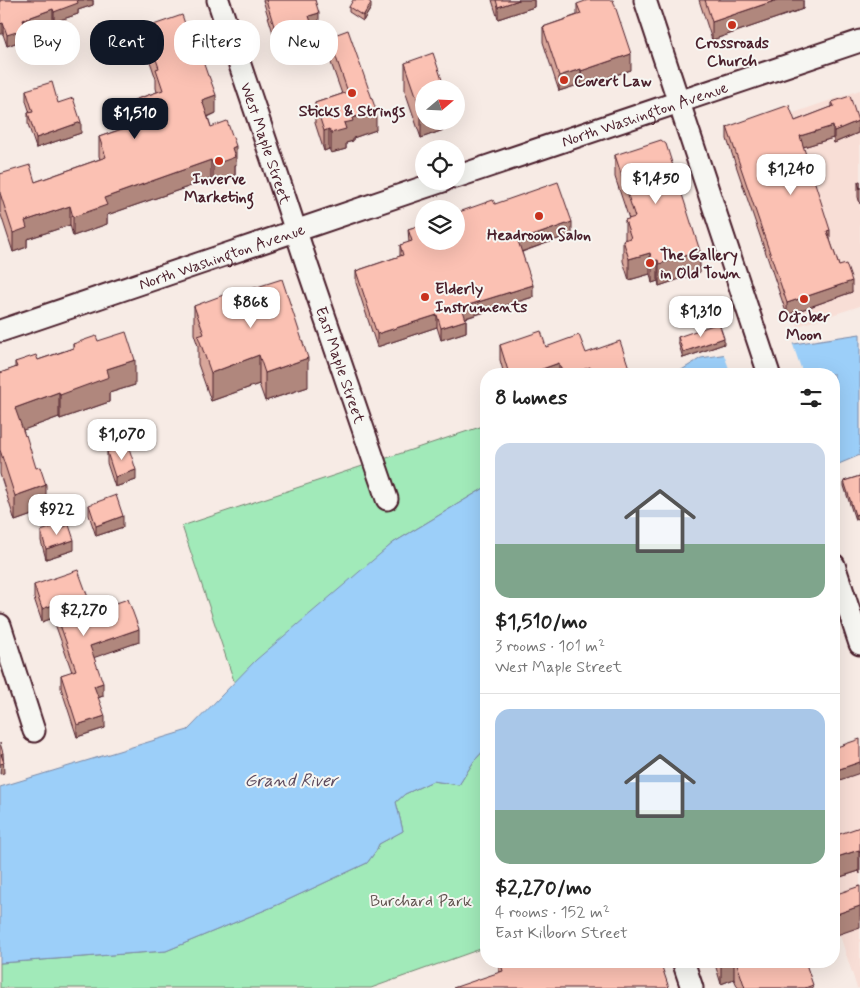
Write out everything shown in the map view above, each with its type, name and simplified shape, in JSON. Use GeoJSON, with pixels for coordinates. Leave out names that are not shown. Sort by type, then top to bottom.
{"type":"FeatureCollection","features":[{"type":"Feature","properties":{"kind":"street","name":"West Maple Street"},"geometry":{"type":"LineString","coordinates":[[218,0],[296,231]]}},
{"type":"Feature","properties":{"kind":"street"},"geometry":{"type":"LineString","coordinates":[[646,0],[767,368]]}},
{"type":"Feature","properties":{"kind":"street","name":"North Washington Avenue"},"geometry":{"type":"LineString","coordinates":[[465,174],[860,41]]}},
{"type":"Feature","properties":{"kind":"street","name":"North Washington Avenue"},"geometry":{"type":"LineString","coordinates":[[0,331],[417,190]]}},
{"type":"Feature","properties":{"kind":"street","name":"East Maple Street"},"geometry":{"type":"LineString","coordinates":[[296,231],[387,499]]}},
{"type":"Feature","properties":{"kind":"street"},"geometry":{"type":"LineString","coordinates":[[840,584],[860,644]]}},
{"type":"Feature","properties":{"kind":"street"},"geometry":{"type":"LineString","coordinates":[[0,625],[34,731]]}},
{"type":"Feature","properties":{"kind":"street"},"geometry":{"type":"LineString","coordinates":[[685,968],[692,988]]}},
{"type":"Feature","properties":{"kind":"shaded area"},"geometry":{"type":"Polygon","coordinates":[[[860,90],[860,306],[798,326],[736,133],[860,90]]]}},
{"type":"Feature","properties":{"kind":"shaded area"},"geometry":{"type":"Polygon","coordinates":[[[860,748],[860,988],[857,988],[840,936],[840,755],[860,748]]]}},
{"type":"Feature","properties":{"kind":"green space"},"geometry":{"type":"Polygon","coordinates":[[[480,427],[480,491],[393,543],[235,684],[182,526],[480,427]]]}},
{"type":"Feature","properties":{"kind":"green space","name":"Burchard Park"},"geometry":{"type":"Polygon","coordinates":[[[480,754],[480,949],[371,988],[0,988],[0,963],[166,951],[277,905],[367,863],[379,844],[403,831],[396,802],[405,794],[433,781],[459,785],[480,754]]]}},
{"type":"Feature","properties":{"kind":"water"},"geometry":{"type":"Polygon","coordinates":[[[860,334],[860,455],[840,463],[840,368],[685,368],[701,358],[860,334]]]}},
{"type":"Feature","properties":{"kind":"water","name":"Grand River"},"geometry":{"type":"Polygon","coordinates":[[[480,491],[480,754],[459,785],[433,781],[405,794],[396,802],[403,831],[379,844],[367,863],[277,905],[166,951],[0,963],[0,787],[188,730],[256,660],[393,543],[480,491]]]}},
{"type":"Feature","properties":{"kind":"pier"},"geometry":{"type":"Polygon","coordinates":[[[792,342],[801,368],[729,368],[723,352],[792,342]]]}},
{"type":"Feature","properties":{"kind":"building"},"geometry":{"type":"Polygon","coordinates":[[[0,0],[77,0],[78,3],[54,12],[53,9],[23,20],[15,20],[15,32],[7,35],[3,23],[0,24],[0,0]]]}},
{"type":"Feature","properties":{"kind":"building"},"geometry":{"type":"Polygon","coordinates":[[[266,0],[315,0],[319,13],[309,16],[310,20],[272,20],[266,0]]]}},
{"type":"Feature","properties":{"kind":"building"},"geometry":{"type":"Polygon","coordinates":[[[353,0],[367,0],[371,3],[363,16],[349,7],[353,0]]]}},
{"type":"Feature","properties":{"kind":"building"},"geometry":{"type":"Polygon","coordinates":[[[496,0],[519,0],[498,7],[496,0]]]}},
{"type":"Feature","properties":{"kind":"building"},"geometry":{"type":"Polygon","coordinates":[[[588,0],[613,0],[631,54],[581,71],[581,69],[559,76],[543,27],[581,14],[577,4],[588,0]]]}},
{"type":"Feature","properties":{"kind":"building"},"geometry":{"type":"Polygon","coordinates":[[[705,0],[777,0],[712,22],[705,0]]]}},
{"type":"Feature","properties":{"kind":"building"},"geometry":{"type":"Polygon","coordinates":[[[182,15],[184,20],[174,20],[174,65],[204,65],[216,95],[202,100],[211,127],[227,121],[236,146],[232,148],[235,157],[213,165],[211,160],[104,198],[107,205],[73,217],[70,206],[25,221],[27,228],[13,233],[0,193],[0,174],[30,165],[35,182],[106,157],[99,137],[142,122],[134,100],[163,90],[156,69],[159,68],[158,65],[164,65],[164,21],[182,15]]]}},
{"type":"Feature","properties":{"kind":"building"},"geometry":{"type":"Polygon","coordinates":[[[348,30],[376,110],[352,118],[353,121],[344,123],[346,129],[331,133],[329,129],[324,131],[315,103],[348,92],[338,63],[338,34],[348,30]]]}},
{"type":"Feature","properties":{"kind":"building"},"geometry":{"type":"Polygon","coordinates":[[[433,53],[442,80],[415,80],[415,92],[405,63],[433,53]]]}},
{"type":"Feature","properties":{"kind":"building"},"geometry":{"type":"Polygon","coordinates":[[[52,82],[58,103],[73,98],[81,122],[36,138],[28,113],[33,112],[26,90],[52,82]]]}},
{"type":"Feature","properties":{"kind":"building"},"geometry":{"type":"Polygon","coordinates":[[[850,96],[858,121],[834,131],[833,126],[800,136],[830,230],[827,231],[839,266],[846,264],[852,281],[787,303],[727,127],[789,105],[795,121],[834,106],[832,102],[850,96]]]}},
{"type":"Feature","properties":{"kind":"building"},"geometry":{"type":"Polygon","coordinates":[[[661,140],[666,144],[700,251],[659,264],[658,260],[652,261],[650,253],[629,259],[623,240],[631,238],[625,220],[635,217],[615,155],[661,140]]]}},
{"type":"Feature","properties":{"kind":"building"},"geometry":{"type":"Polygon","coordinates":[[[558,182],[572,222],[518,241],[533,285],[462,307],[466,320],[441,328],[437,315],[377,334],[356,271],[403,255],[400,245],[412,241],[408,229],[415,227],[415,250],[465,250],[465,210],[493,200],[495,204],[558,182]]]}},
{"type":"Feature","properties":{"kind":"building"},"geometry":{"type":"Polygon","coordinates":[[[282,279],[308,358],[265,373],[259,355],[211,373],[198,336],[204,334],[194,306],[226,294],[226,297],[282,279]]]}},
{"type":"Feature","properties":{"kind":"building"},"geometry":{"type":"Polygon","coordinates":[[[719,323],[724,338],[683,352],[678,337],[719,323]]]}},
{"type":"Feature","properties":{"kind":"building"},"geometry":{"type":"Polygon","coordinates":[[[541,331],[546,347],[579,335],[586,353],[620,341],[629,368],[561,368],[559,363],[545,368],[507,368],[500,345],[541,331]]]}},
{"type":"Feature","properties":{"kind":"building"},"geometry":{"type":"Polygon","coordinates":[[[126,332],[135,360],[107,369],[109,377],[60,395],[59,392],[15,408],[36,468],[40,467],[46,485],[15,496],[0,450],[0,373],[17,367],[15,362],[36,355],[38,360],[74,348],[73,344],[96,336],[98,341],[126,332]]]}},
{"type":"Feature","properties":{"kind":"building"},"geometry":{"type":"Polygon","coordinates":[[[128,445],[136,470],[115,477],[107,452],[128,445]]]}},
{"type":"Feature","properties":{"kind":"building"},"geometry":{"type":"Polygon","coordinates":[[[860,476],[860,513],[855,515],[844,481],[860,476]]]}},
{"type":"Feature","properties":{"kind":"building"},"geometry":{"type":"Polygon","coordinates":[[[116,495],[123,516],[96,526],[89,505],[116,495]]]}},
{"type":"Feature","properties":{"kind":"building"},"geometry":{"type":"Polygon","coordinates":[[[69,525],[74,540],[46,549],[41,531],[55,526],[56,530],[69,525]]]}},
{"type":"Feature","properties":{"kind":"building"},"geometry":{"type":"Polygon","coordinates":[[[78,570],[93,611],[128,599],[139,629],[90,646],[103,683],[94,686],[105,716],[77,725],[61,675],[76,670],[53,605],[42,609],[34,585],[78,570]]]}},
{"type":"Feature","properties":{"kind":"building"},"geometry":{"type":"Polygon","coordinates":[[[860,739],[860,762],[840,769],[840,746],[860,739]]]}},
{"type":"Feature","properties":{"kind":"building"},"geometry":{"type":"Polygon","coordinates":[[[0,743],[4,763],[0,764],[0,743]]]}},
{"type":"Feature","properties":{"kind":"building"},"geometry":{"type":"Polygon","coordinates":[[[860,827],[860,853],[859,850],[840,856],[840,834],[860,827]]]}},
{"type":"Feature","properties":{"kind":"building"},"geometry":{"type":"Polygon","coordinates":[[[860,886],[860,906],[840,913],[840,893],[860,886]]]}},
{"type":"Feature","properties":{"kind":"building"},"geometry":{"type":"Polygon","coordinates":[[[502,968],[662,968],[669,988],[453,988],[503,971],[502,968]]]}},
{"type":"Feature","properties":{"kind":"building"},"geometry":{"type":"Polygon","coordinates":[[[738,968],[807,968],[813,985],[805,988],[745,988],[738,968]]]}},
{"type":"Feature","properties":{"kind":"place","name":"Crossroads Church"},"geometry":{"type":"Point","coordinates":[732,25]}},
{"type":"Feature","properties":{"kind":"place","name":"Covert Law"},"geometry":{"type":"Point","coordinates":[564,80]}},
{"type":"Feature","properties":{"kind":"place","name":"Sticks & Strings"},"geometry":{"type":"Point","coordinates":[352,93]}},
{"type":"Feature","properties":{"kind":"place","name":"Inverve Marketing"},"geometry":{"type":"Point","coordinates":[219,161]}},
{"type":"Feature","properties":{"kind":"place","name":"Headroom Salon"},"geometry":{"type":"Point","coordinates":[539,216]}},
{"type":"Feature","properties":{"kind":"place","name":"The Gallery in Old Town"},"geometry":{"type":"Point","coordinates":[650,263]}},
{"type":"Feature","properties":{"kind":"place","name":"Elderly Instruments"},"geometry":{"type":"Point","coordinates":[425,297]}},
{"type":"Feature","properties":{"kind":"place","name":"October Moon"},"geometry":{"type":"Point","coordinates":[804,299]}}]}
